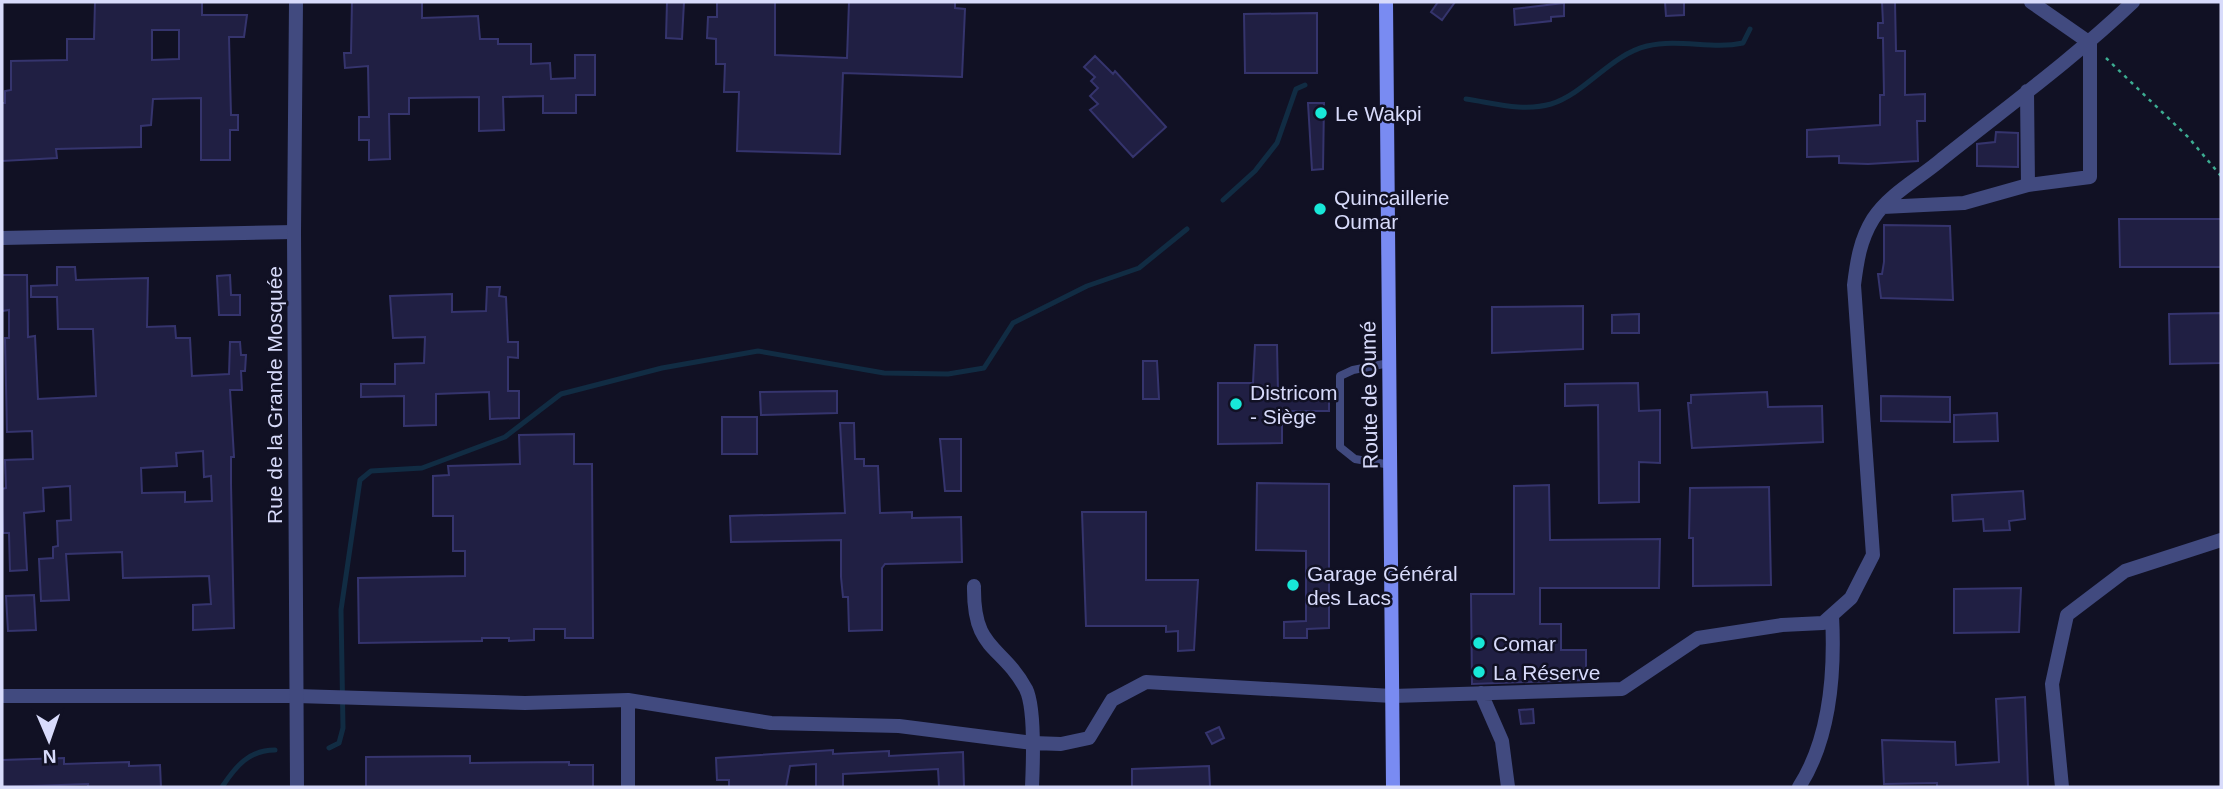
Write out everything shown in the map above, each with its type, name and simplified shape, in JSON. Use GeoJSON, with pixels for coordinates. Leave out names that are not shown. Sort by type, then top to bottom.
{"type":"FeatureCollection","features":[{"type":"Feature","properties":{"kind":"main road","name":"Route de Oumé"},"geometry":{"type":"LineString","coordinates":[[1386,2],[1393,787]]}},
{"type":"Feature","properties":{"kind":"street","name":"Rue de la Grande Mosquée"},"geometry":{"type":"LineString","coordinates":[[296,2],[294,232],[297,787]]}},
{"type":"Feature","properties":{"kind":"street"},"geometry":{"type":"LineString","coordinates":[[2031,2],[2090,43]]}},
{"type":"Feature","properties":{"kind":"street"},"geometry":{"type":"LineString","coordinates":[[2,696],[297,696],[525,703],[628,700],[771,723],[899,726],[1033,744],[1061,744],[1089,738],[1112,700],[1146,682],[1392,696],[1622,689],[1698,638],[1782,625],[1823,624],[1851,598],[1873,555],[1854,285],[1858,252],[1873,219],[1883,207],[2027,91],[2055,73],[2133,2]]}},
{"type":"Feature","properties":{"kind":"street"},"geometry":{"type":"LineString","coordinates":[[1883,207],[1964,203],[2028,185],[2090,177],[2090,43]]}},
{"type":"Feature","properties":{"kind":"street"},"geometry":{"type":"LineString","coordinates":[[2027,91],[2028,185]]}},
{"type":"Feature","properties":{"kind":"street"},"geometry":{"type":"LineString","coordinates":[[2,238],[294,232]]}},
{"type":"Feature","properties":{"kind":"street"},"geometry":{"type":"LineString","coordinates":[[2062,787],[2052,684],[2067,615],[2125,571],[2221,540]]}},
{"type":"Feature","properties":{"kind":"street"},"geometry":{"type":"LineString","coordinates":[[974,586],[974,612],[985,642],[1027,691],[1033,744],[1032,787]]}},
{"type":"Feature","properties":{"kind":"street"},"geometry":{"type":"LineString","coordinates":[[1799,787],[1817,750],[1830,688],[1834,648],[1832,615]]}},
{"type":"Feature","properties":{"kind":"street"},"geometry":{"type":"LineString","coordinates":[[1480,693],[1502,741],[1508,787]]}},
{"type":"Feature","properties":{"kind":"street"},"geometry":{"type":"LineString","coordinates":[[628,700],[628,787]]}},
{"type":"Feature","properties":{"kind":"lane"},"geometry":{"type":"LineString","coordinates":[[1390,363],[1353,370],[1340,376],[1340,447],[1355,459],[1391,466]]}},
{"type":"Feature","properties":{"kind":"path"},"geometry":{"type":"LineString","coordinates":[[2090,43],[2188,137],[2221,176]]}},
{"type":"Feature","properties":{"kind":"building"},"geometry":{"type":"Polygon","coordinates":[[[95,2],[202,2],[202,15],[247,15],[244,37],[229,37],[231,115],[238,115],[238,130],[230,130],[230,160],[201,160],[201,98],[153,99],[151,125],[141,126],[141,147],[56,149],[57,158],[2,161],[2,103],[5,103],[5,91],[11,90],[11,61],[67,60],[67,39],[94,39],[95,2]],[[152,30],[152,60],[179,59],[179,30],[152,30]]]}},
{"type":"Feature","properties":{"kind":"building"},"geometry":{"type":"Polygon","coordinates":[[[352,2],[422,2],[422,18],[478,16],[480,39],[498,39],[498,44],[531,44],[531,64],[550,63],[551,79],[575,78],[575,55],[595,55],[595,95],[576,95],[576,113],[543,113],[543,96],[503,97],[504,130],[479,131],[479,97],[409,98],[409,114],[389,114],[390,159],[369,160],[369,140],[359,140],[359,117],[369,117],[368,66],[345,68],[344,53],[351,53],[352,2]]]}},
{"type":"Feature","properties":{"kind":"building"},"geometry":{"type":"Polygon","coordinates":[[[667,2],[684,2],[682,39],[666,38],[667,2]]]}},
{"type":"Feature","properties":{"kind":"building"},"geometry":{"type":"Polygon","coordinates":[[[717,2],[775,2],[775,55],[847,58],[849,2],[955,2],[955,8],[965,9],[962,77],[843,73],[840,154],[737,151],[739,92],[724,92],[725,64],[716,64],[716,39],[707,38],[708,17],[717,17],[717,2]]]}},
{"type":"Feature","properties":{"kind":"building"},"geometry":{"type":"Polygon","coordinates":[[[1438,2],[1455,2],[1442,20],[1431,12],[1438,2]]]}},
{"type":"Feature","properties":{"kind":"building"},"geometry":{"type":"Polygon","coordinates":[[[1665,2],[1684,2],[1684,15],[1666,16],[1665,2]]]}},
{"type":"Feature","properties":{"kind":"building"},"geometry":{"type":"Polygon","coordinates":[[[1882,2],[1895,2],[1896,51],[1905,51],[1905,95],[1925,94],[1925,121],[1917,121],[1918,161],[1839,163],[1839,156],[1807,157],[1807,130],[1880,125],[1880,95],[1884,95],[1883,38],[1878,38],[1878,23],[1883,23],[1882,2]]]}},
{"type":"Feature","properties":{"kind":"building"},"geometry":{"type":"Polygon","coordinates":[[[1564,3],[1564,16],[1551,17],[1551,21],[1515,25],[1514,9],[1564,3]]]}},
{"type":"Feature","properties":{"kind":"building"},"geometry":{"type":"Polygon","coordinates":[[[1317,13],[1317,73],[1245,73],[1244,14],[1317,13]]]}},
{"type":"Feature","properties":{"kind":"building"},"geometry":{"type":"Polygon","coordinates":[[[1095,56],[1113,74],[1115,71],[1166,127],[1133,157],[1090,110],[1098,104],[1090,96],[1098,88],[1091,81],[1095,77],[1084,67],[1095,56]]]}},
{"type":"Feature","properties":{"kind":"building"},"geometry":{"type":"Polygon","coordinates":[[[1308,103],[1324,103],[1323,169],[1312,170],[1308,103]]]}},
{"type":"Feature","properties":{"kind":"building"},"geometry":{"type":"Polygon","coordinates":[[[1996,132],[2018,133],[2018,167],[1977,166],[1977,144],[1995,142],[1996,132]]]}},
{"type":"Feature","properties":{"kind":"building"},"geometry":{"type":"Polygon","coordinates":[[[2119,219],[2221,219],[2221,267],[2120,267],[2119,219]]]}},
{"type":"Feature","properties":{"kind":"building"},"geometry":{"type":"Polygon","coordinates":[[[1884,225],[1950,226],[1953,300],[1881,298],[1878,274],[1882,274],[1884,262],[1884,225]]]}},
{"type":"Feature","properties":{"kind":"building"},"geometry":{"type":"Polygon","coordinates":[[[57,267],[75,267],[76,280],[148,278],[147,327],[175,326],[176,338],[190,338],[192,376],[229,374],[230,342],[240,342],[241,355],[246,355],[245,371],[241,371],[242,390],[230,390],[234,457],[231,457],[231,484],[234,628],[193,630],[193,605],[211,604],[209,576],[123,578],[122,552],[66,554],[69,600],[41,601],[39,559],[53,558],[53,547],[58,546],[57,521],[71,520],[70,486],[43,488],[44,511],[24,513],[27,570],[10,571],[9,533],[3,533],[2,489],[6,488],[5,460],[33,459],[32,431],[7,432],[5,338],[9,338],[9,310],[2,311],[2,275],[27,275],[28,337],[35,336],[38,399],[96,396],[93,329],[58,329],[57,297],[31,297],[31,286],[57,285],[57,267]],[[203,451],[176,453],[177,466],[141,468],[142,493],[185,492],[185,502],[212,501],[211,476],[204,477],[203,451]]]}},
{"type":"Feature","properties":{"kind":"building"},"geometry":{"type":"Polygon","coordinates":[[[230,275],[231,295],[240,295],[240,315],[219,315],[217,276],[230,275]]]}},
{"type":"Feature","properties":{"kind":"building"},"geometry":{"type":"Polygon","coordinates":[[[487,287],[500,287],[499,296],[506,297],[508,342],[518,342],[518,358],[508,357],[508,391],[519,391],[519,418],[490,419],[489,392],[436,394],[436,425],[404,426],[404,396],[361,397],[361,384],[395,384],[395,364],[424,363],[425,337],[393,338],[390,296],[452,294],[452,312],[486,311],[487,287]]]}},
{"type":"Feature","properties":{"kind":"building"},"geometry":{"type":"Polygon","coordinates":[[[1583,306],[1583,349],[1492,353],[1492,307],[1583,306]]]}},
{"type":"Feature","properties":{"kind":"building"},"geometry":{"type":"Polygon","coordinates":[[[2221,313],[2221,363],[2170,364],[2169,314],[2221,313]]]}},
{"type":"Feature","properties":{"kind":"building"},"geometry":{"type":"Polygon","coordinates":[[[1639,314],[1639,333],[1612,333],[1612,315],[1639,314]]]}},
{"type":"Feature","properties":{"kind":"building"},"geometry":{"type":"Polygon","coordinates":[[[1255,345],[1277,345],[1278,392],[1329,392],[1329,411],[1282,411],[1282,443],[1218,444],[1218,383],[1253,383],[1255,345]]]}},
{"type":"Feature","properties":{"kind":"building"},"geometry":{"type":"Polygon","coordinates":[[[1143,361],[1157,361],[1159,399],[1143,399],[1143,361]]]}},
{"type":"Feature","properties":{"kind":"building"},"geometry":{"type":"Polygon","coordinates":[[[1638,383],[1639,411],[1660,410],[1660,463],[1639,462],[1639,502],[1599,503],[1598,405],[1565,406],[1565,384],[1638,383]]]}},
{"type":"Feature","properties":{"kind":"building"},"geometry":{"type":"Polygon","coordinates":[[[837,391],[837,413],[761,415],[760,392],[837,391]]]}},
{"type":"Feature","properties":{"kind":"building"},"geometry":{"type":"Polygon","coordinates":[[[1767,392],[1768,407],[1822,406],[1823,442],[1692,448],[1688,403],[1691,403],[1691,395],[1767,392]]]}},
{"type":"Feature","properties":{"kind":"building"},"geometry":{"type":"Polygon","coordinates":[[[1881,396],[1950,397],[1950,422],[1881,421],[1881,396]]]}},
{"type":"Feature","properties":{"kind":"building"},"geometry":{"type":"Polygon","coordinates":[[[1997,413],[1998,441],[1954,442],[1954,415],[1997,413]]]}},
{"type":"Feature","properties":{"kind":"building"},"geometry":{"type":"Polygon","coordinates":[[[722,417],[757,417],[757,454],[722,454],[722,417]]]}},
{"type":"Feature","properties":{"kind":"building"},"geometry":{"type":"Polygon","coordinates":[[[840,423],[854,423],[855,459],[864,459],[864,466],[878,466],[880,513],[912,512],[912,518],[961,517],[962,562],[885,564],[882,568],[882,630],[849,631],[848,597],[843,597],[841,577],[841,540],[731,542],[730,516],[845,513],[840,423]]]}},
{"type":"Feature","properties":{"kind":"building"},"geometry":{"type":"Polygon","coordinates":[[[574,434],[574,464],[592,464],[593,638],[565,638],[565,629],[534,629],[534,640],[482,638],[482,641],[359,643],[358,578],[465,576],[465,551],[453,551],[453,516],[433,516],[433,476],[449,475],[448,466],[520,464],[519,435],[574,434]]]}},
{"type":"Feature","properties":{"kind":"building"},"geometry":{"type":"Polygon","coordinates":[[[940,439],[961,439],[961,491],[945,491],[940,439]]]}},
{"type":"Feature","properties":{"kind":"building"},"geometry":{"type":"Polygon","coordinates":[[[1257,483],[1329,484],[1329,628],[1307,629],[1307,638],[1284,638],[1284,622],[1306,621],[1306,551],[1256,550],[1257,483]]]}},
{"type":"Feature","properties":{"kind":"building"},"geometry":{"type":"Polygon","coordinates":[[[1549,485],[1550,540],[1660,539],[1659,588],[1540,588],[1540,624],[1561,624],[1561,650],[1586,650],[1586,680],[1472,684],[1471,594],[1514,594],[1514,486],[1549,485]]]}},
{"type":"Feature","properties":{"kind":"building"},"geometry":{"type":"Polygon","coordinates":[[[1769,487],[1771,585],[1693,586],[1693,538],[1689,538],[1690,488],[1769,487]]]}},
{"type":"Feature","properties":{"kind":"building"},"geometry":{"type":"Polygon","coordinates":[[[2023,491],[2025,519],[2009,521],[2010,530],[1984,531],[1983,519],[1953,521],[1952,495],[2023,491]]]}},
{"type":"Feature","properties":{"kind":"building"},"geometry":{"type":"Polygon","coordinates":[[[1082,512],[1146,512],[1146,580],[1198,580],[1194,650],[1178,651],[1178,631],[1166,632],[1166,626],[1086,626],[1082,512]]]}},
{"type":"Feature","properties":{"kind":"building"},"geometry":{"type":"Polygon","coordinates":[[[2021,588],[2019,632],[1954,633],[1954,589],[2021,588]]]}},
{"type":"Feature","properties":{"kind":"building"},"geometry":{"type":"Polygon","coordinates":[[[34,595],[36,630],[8,631],[6,596],[34,595]]]}},
{"type":"Feature","properties":{"kind":"building"},"geometry":{"type":"Polygon","coordinates":[[[2025,697],[2028,787],[1937,787],[1937,783],[1884,784],[1882,740],[1955,742],[1956,765],[1999,762],[1996,699],[2025,697]]]}},
{"type":"Feature","properties":{"kind":"building"},"geometry":{"type":"Polygon","coordinates":[[[1533,709],[1534,723],[1521,724],[1519,710],[1533,709]]]}},
{"type":"Feature","properties":{"kind":"building"},"geometry":{"type":"Polygon","coordinates":[[[1219,727],[1224,738],[1212,744],[1206,733],[1219,727]]]}},
{"type":"Feature","properties":{"kind":"building"},"geometry":{"type":"Polygon","coordinates":[[[833,750],[833,754],[889,751],[889,756],[963,752],[964,787],[939,787],[938,769],[843,774],[843,787],[816,787],[816,764],[790,766],[786,787],[729,787],[729,780],[717,780],[716,758],[833,750]]]}},
{"type":"Feature","properties":{"kind":"building"},"geometry":{"type":"Polygon","coordinates":[[[470,756],[470,763],[569,762],[569,765],[593,765],[593,787],[366,787],[366,757],[470,756]]]}},
{"type":"Feature","properties":{"kind":"building"},"geometry":{"type":"Polygon","coordinates":[[[64,758],[64,764],[129,762],[129,766],[160,765],[161,787],[88,787],[88,784],[2,787],[2,760],[64,758]]]}},
{"type":"Feature","properties":{"kind":"building"},"geometry":{"type":"Polygon","coordinates":[[[1209,766],[1210,787],[1132,787],[1132,769],[1209,766]]]}},
{"type":"Feature","properties":{"kind":"waterway"},"geometry":{"type":"LineString","coordinates":[[1466,99],[1519,107],[1551,104],[1576,92],[1621,57],[1647,46],[1683,43],[1731,45],[1743,43],[1750,29]]}},
{"type":"Feature","properties":{"kind":"waterway"},"geometry":{"type":"LineString","coordinates":[[1223,200],[1255,171],[1277,143],[1296,89],[1305,85]]}},
{"type":"Feature","properties":{"kind":"waterway"},"geometry":{"type":"LineString","coordinates":[[329,748],[339,743],[343,728],[341,610],[360,480],[371,471],[422,468],[505,437],[561,394],[662,368],[758,351],[884,373],[948,374],[984,368],[1013,323],[1087,286],[1139,268],[1187,229]]}},
{"type":"Feature","properties":{"kind":"waterway"},"geometry":{"type":"LineString","coordinates":[[222,787],[250,756],[275,750]]}},
{"type":"Feature","properties":{"kind":"place","name":"Le Wakpi"},"geometry":{"type":"Point","coordinates":[1321,113]}},
{"type":"Feature","properties":{"kind":"place","name":"Quincaillerie Oumar"},"geometry":{"type":"Point","coordinates":[1320,209]}},
{"type":"Feature","properties":{"kind":"place","name":"Districom - Siège"},"geometry":{"type":"Point","coordinates":[1236,404]}},
{"type":"Feature","properties":{"kind":"place","name":"Garage Général des Lacs"},"geometry":{"type":"Point","coordinates":[1293,585]}},
{"type":"Feature","properties":{"kind":"place","name":"Comar"},"geometry":{"type":"Point","coordinates":[1479,643]}},
{"type":"Feature","properties":{"kind":"place","name":"La Réserve"},"geometry":{"type":"Point","coordinates":[1479,672]}}]}
